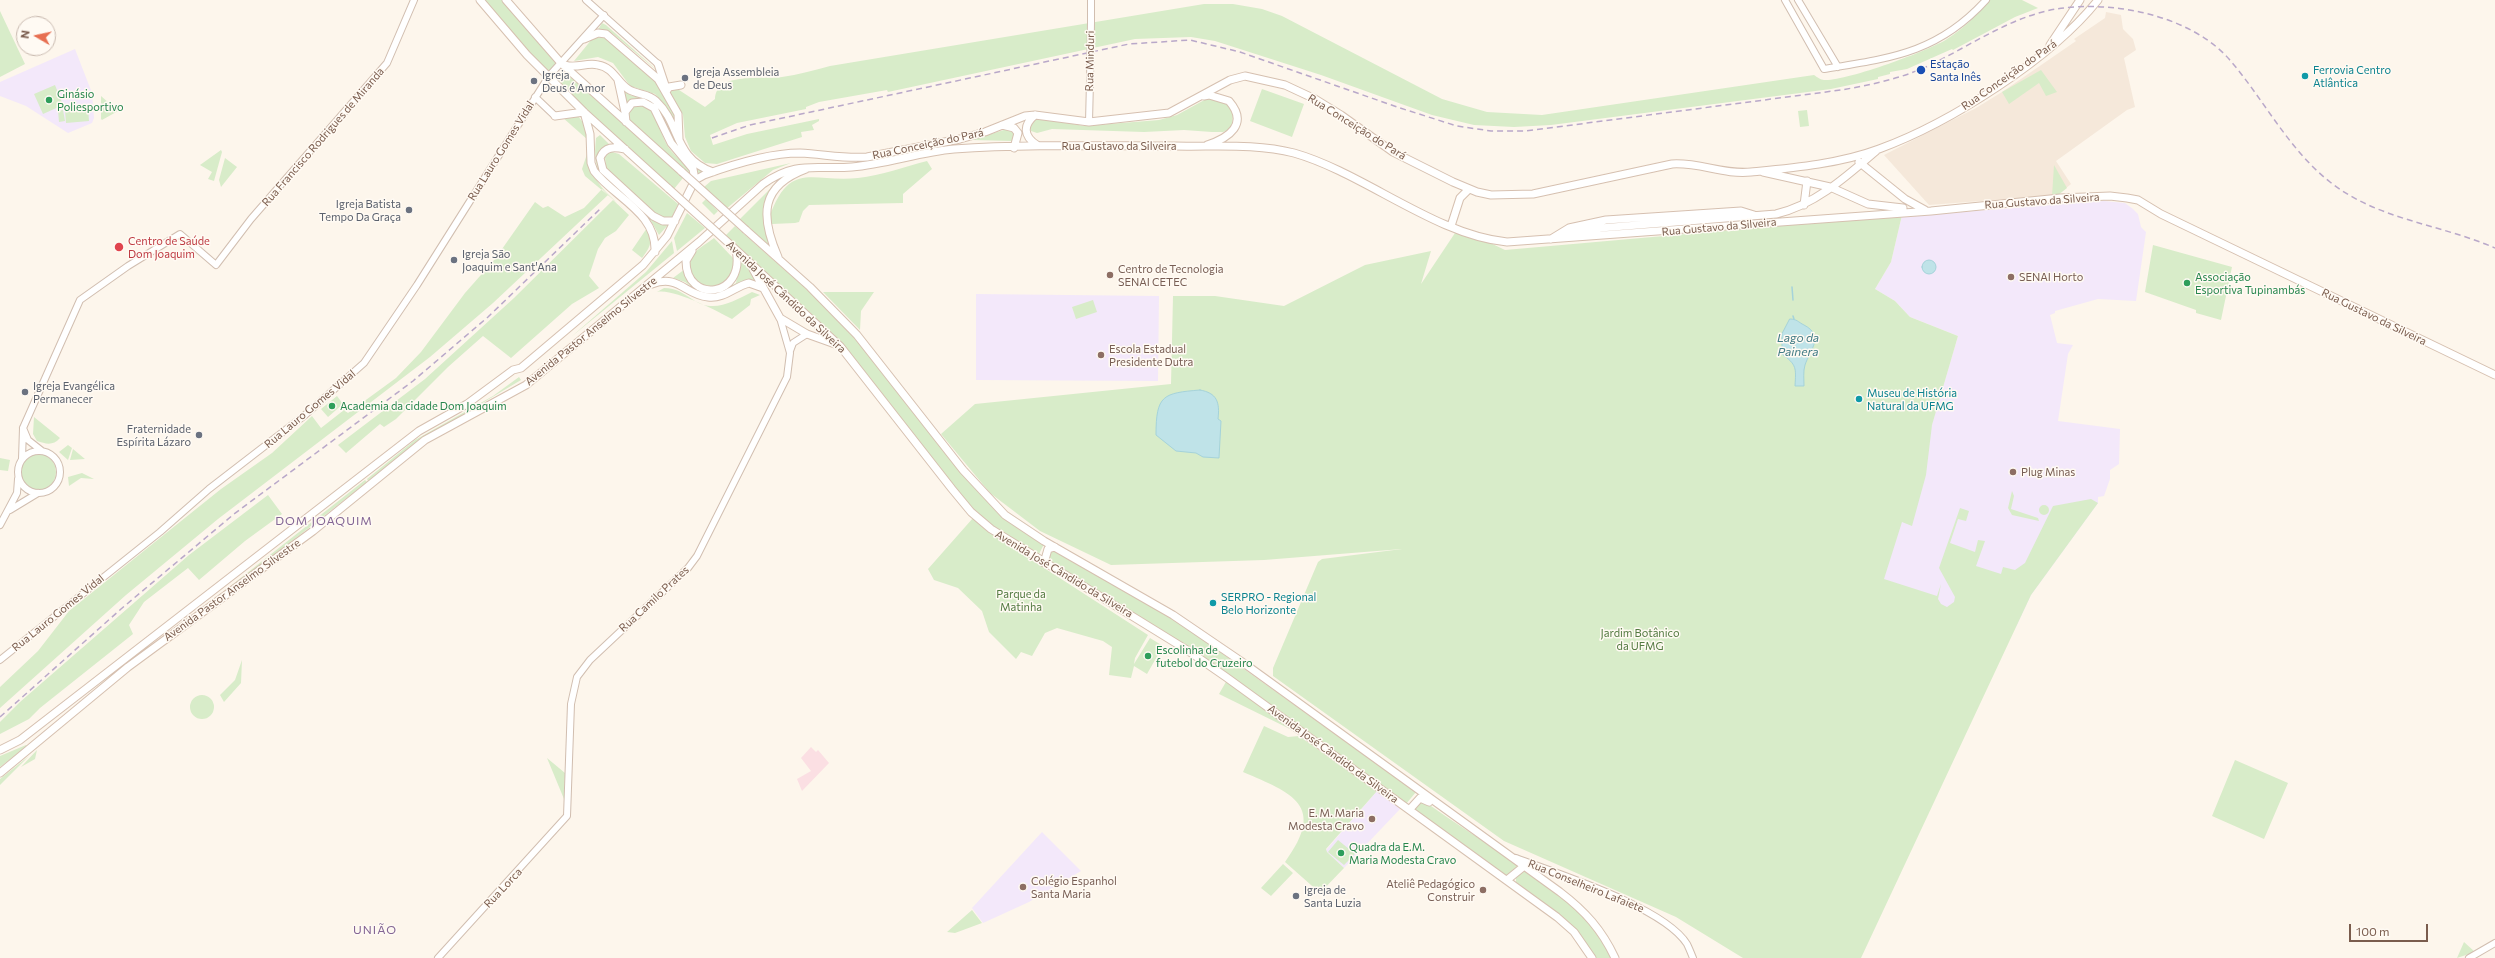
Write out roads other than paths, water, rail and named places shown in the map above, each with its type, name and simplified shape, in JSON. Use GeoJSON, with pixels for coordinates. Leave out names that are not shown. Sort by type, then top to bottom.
{"type":"FeatureCollection","features":[{"type":"Feature","properties":{"kind":"main road","name":"Avenida José Cândido da Silveira"},"geometry":{"type":"LineString","coordinates":[[480,0],[526,55],[584,112],[840,346],[971,512],[999,536],[1187,650],[1410,809],[1557,917],[1574,932],[1592,958]]}},
{"type":"Feature","properties":{"kind":"main road","name":"Avenida José Cândido da Silveira"},"geometry":{"type":"LineString","coordinates":[[506,0],[562,63],[780,261],[857,335],[986,497],[1005,515],[1044,541],[1180,620],[1371,755],[1448,813],[1580,907],[1606,939],[1615,958]]}},
{"type":"Feature","properties":{"kind":"main road"},"geometry":{"type":"LineString","coordinates":[[2047,50],[2080,0]]}},
{"type":"Feature","properties":{"kind":"main road","name":"Rua Conceição do Pará"},"geometry":{"type":"LineString","coordinates":[[695,180],[713,172],[766,157],[798,153],[856,158],[868,157],[960,139],[1018,118],[1035,115],[1089,122],[1169,113],[1230,80],[1245,76],[1285,85],[1341,115],[1393,152],[1470,189],[1491,195],[1518,196],[1679,163],[1734,172],[1759,171],[1851,157],[1878,150],[1973,102],[2065,36],[2098,0]]}},
{"type":"Feature","properties":{"kind":"main road"},"geometry":{"type":"LineString","coordinates":[[584,39],[598,33],[611,37],[653,72],[678,114],[679,141]]}},
{"type":"Feature","properties":{"kind":"main road"},"geometry":{"type":"LineString","coordinates":[[562,63],[572,67],[599,65],[611,71],[618,80],[629,89],[650,96],[661,106],[689,157],[698,167],[713,172]]}},
{"type":"Feature","properties":{"kind":"main road"},"geometry":{"type":"LineString","coordinates":[[658,64],[664,79],[666,92]]}},
{"type":"Feature","properties":{"kind":"main road"},"geometry":{"type":"LineString","coordinates":[[618,80],[626,122]]}},
{"type":"Feature","properties":{"kind":"main road"},"geometry":{"type":"LineString","coordinates":[[666,92],[669,88],[681,85]]}},
{"type":"Feature","properties":{"kind":"main road"},"geometry":{"type":"LineString","coordinates":[[1202,96],[1209,95],[1229,101],[1237,118],[1236,125],[1230,135],[1204,147]]}},
{"type":"Feature","properties":{"kind":"main road"},"geometry":{"type":"LineString","coordinates":[[625,112],[627,106],[637,101],[654,108],[671,144],[693,168],[695,180],[675,221],[657,219],[603,170],[600,158],[604,151],[613,147],[625,149]]}},
{"type":"Feature","properties":{"kind":"main road"},"geometry":{"type":"LineString","coordinates":[[555,116],[584,112],[590,134],[591,163],[594,171],[649,223],[655,238],[655,252]]}},
{"type":"Feature","properties":{"kind":"main road"},"geometry":{"type":"LineString","coordinates":[[1035,115],[1027,123],[1025,132],[1031,142],[1036,145]]}},
{"type":"Feature","properties":{"kind":"main road"},"geometry":{"type":"LineString","coordinates":[[1002,125],[1014,128],[1018,133],[1014,148]]}},
{"type":"Feature","properties":{"kind":"main road","name":"Rua Gustavo da Silveira"},"geometry":{"type":"LineString","coordinates":[[699,242],[774,176],[796,168],[851,167],[952,150],[1014,148],[1036,145],[1204,147],[1277,150],[1305,157],[1451,226],[1502,242],[1549,240],[2060,198],[2110,196],[2138,200],[2161,214],[2495,375]]}},
{"type":"Feature","properties":{"kind":"main road"},"geometry":{"type":"LineString","coordinates":[[1873,171],[1872,162],[1878,150]]}},
{"type":"Feature","properties":{"kind":"main road","name":"Rua Gustavo da Silveira"},"geometry":{"type":"LineString","coordinates":[[1549,240],[1600,228],[1776,214],[1804,205],[1878,150]]}},
{"type":"Feature","properties":{"kind":"main road"},"geometry":{"type":"LineString","coordinates":[[1851,157],[1873,171],[1905,199],[1927,210]]}},
{"type":"Feature","properties":{"kind":"main road"},"geometry":{"type":"LineString","coordinates":[[780,261],[772,243],[766,219],[769,200],[776,188],[785,179],[811,167]]}},
{"type":"Feature","properties":{"kind":"main road"},"geometry":{"type":"LineString","coordinates":[[1759,171],[1779,177],[1807,180],[1830,187],[1868,204],[1927,210]]}},
{"type":"Feature","properties":{"kind":"main road"},"geometry":{"type":"LineString","coordinates":[[1804,205],[1807,180]]}},
{"type":"Feature","properties":{"kind":"main road"},"geometry":{"type":"LineString","coordinates":[[1451,226],[1460,198],[1470,189]]}},
{"type":"Feature","properties":{"kind":"main road","name":"Avenida Pastor Anselmo Silvestre"},"geometry":{"type":"LineString","coordinates":[[0,750],[20,740],[151,637],[290,534],[375,464],[419,431],[467,404],[513,370],[521,368],[643,265],[655,252],[675,221]]}},
{"type":"Feature","properties":{"kind":"main road"},"geometry":{"type":"LineString","coordinates":[[699,242],[689,256],[686,267],[694,283],[706,289],[720,288],[731,281],[736,270],[734,248]]}},
{"type":"Feature","properties":{"kind":"main road","name":"Avenida Pastor Anselmo Silvestre"},"geometry":{"type":"LineString","coordinates":[[0,773],[128,667],[313,531],[425,440],[526,385],[699,242]]}},
{"type":"Feature","properties":{"kind":"main road"},"geometry":{"type":"LineString","coordinates":[[749,262],[780,318],[807,334],[840,346]]}},
{"type":"Feature","properties":{"kind":"main road"},"geometry":{"type":"LineString","coordinates":[[647,286],[660,281],[676,282],[707,297],[721,296],[749,283],[763,288]]}},
{"type":"Feature","properties":{"kind":"main road"},"geometry":{"type":"LineString","coordinates":[[1034,557],[1041,554],[1045,546],[1044,541]]}},
{"type":"Feature","properties":{"kind":"main road"},"geometry":{"type":"LineString","coordinates":[[1044,563],[1048,549],[1055,547]]}},
{"type":"Feature","properties":{"kind":"main road"},"geometry":{"type":"LineString","coordinates":[[20,740],[38,742]]}},
{"type":"Feature","properties":{"kind":"main road"},"geometry":{"type":"LineString","coordinates":[[1410,809],[1421,798],[1440,811],[1448,813]]}},
{"type":"Feature","properties":{"kind":"main road"},"geometry":{"type":"LineString","coordinates":[[1508,880],[1523,867]]}},
{"type":"Feature","properties":{"kind":"street","name":"Rua Francisco Rodrigues de Miranda"},"geometry":{"type":"LineString","coordinates":[[23,428],[80,300],[128,266],[180,234],[216,265],[251,219],[387,63],[414,0]]}},
{"type":"Feature","properties":{"kind":"street"},"geometry":{"type":"LineString","coordinates":[[586,0],[658,64]]}},
{"type":"Feature","properties":{"kind":"street","name":"Rua Minduri"},"geometry":{"type":"LineString","coordinates":[[1089,122],[1091,0]]}},
{"type":"Feature","properties":{"kind":"street"},"geometry":{"type":"LineString","coordinates":[[1785,0],[1824,69],[1876,61],[1931,44],[1956,28],[1986,0]]}},
{"type":"Feature","properties":{"kind":"street"},"geometry":{"type":"LineString","coordinates":[[1798,0],[1838,67]]}},
{"type":"Feature","properties":{"kind":"street","name":"Rua Lauro Gomes Vidal"},"geometry":{"type":"LineString","coordinates":[[0,660],[160,532],[209,489],[305,415],[364,363],[413,291],[549,76],[584,39],[604,15]]}},
{"type":"Feature","properties":{"kind":"street"},"geometry":{"type":"LineString","coordinates":[[535,98],[555,116]]}},
{"type":"Feature","properties":{"kind":"street","name":"Rua Camilo Prates"},"geometry":{"type":"LineString","coordinates":[[566,816],[570,719],[577,677],[594,655],[683,573],[697,556],[787,377],[790,353],[780,318]]}},
{"type":"Feature","properties":{"kind":"street"},"geometry":{"type":"LineString","coordinates":[[790,353],[793,343],[807,334]]}},
{"type":"Feature","properties":{"kind":"street"},"geometry":{"type":"LineString","coordinates":[[9,511],[54,486],[59,476],[56,461],[49,454],[42,451],[28,440],[23,428]]}},
{"type":"Feature","properties":{"kind":"street"},"geometry":{"type":"LineString","coordinates":[[0,525],[9,511],[17,493],[18,476],[22,459],[23,428]]}},
{"type":"Feature","properties":{"kind":"street"},"geometry":{"type":"LineString","coordinates":[[22,459],[32,452],[42,451]]}},
{"type":"Feature","properties":{"kind":"street"},"geometry":{"type":"LineString","coordinates":[[18,476],[28,490],[39,493]]}},
{"type":"Feature","properties":{"kind":"street","name":"Rua Lorca"},"geometry":{"type":"LineString","coordinates":[[438,958],[566,816]]}},
{"type":"Feature","properties":{"kind":"street","name":"Rua Conselheiro Lafaiete"},"geometry":{"type":"LineString","coordinates":[[1507,855],[1644,909],[1678,934],[1686,944],[1692,958]]}},
{"type":"Feature","properties":{"kind":"street"},"geometry":{"type":"LineString","coordinates":[[1523,867],[1538,867]]}},
{"type":"Feature","properties":{"kind":"street"},"geometry":{"type":"LineString","coordinates":[[2469,958],[2495,943]]}},
{"type":"Feature","properties":{"kind":"water"},"geometry":{"type":"Polygon","coordinates":[[[1926,260],[1932,260],[1936,264],[1936,270],[1932,274],[1926,274],[1922,270],[1922,264],[1926,260]]]}},
{"type":"Feature","properties":{"kind":"water","name":"Lago da Painera"},"geometry":{"type":"Polygon","coordinates":[[[1790,319],[1796,320],[1810,329],[1814,334],[1814,344],[1804,367],[1804,386],[1795,386],[1796,375],[1793,364],[1782,354],[1782,334],[1790,319]]]}},
{"type":"Feature","properties":{"kind":"water"},"geometry":{"type":"Polygon","coordinates":[[[1200,390],[1210,393],[1214,396],[1218,403],[1218,419],[1221,421],[1219,458],[1203,457],[1196,453],[1176,451],[1156,435],[1158,412],[1160,404],[1164,399],[1170,395],[1178,393],[1200,390]]]}},
{"type":"Feature","properties":{"kind":"waterway"},"geometry":{"type":"LineString","coordinates":[[1792,287],[1793,300]]}},
{"type":"Feature","properties":{"kind":"railway"},"geometry":{"type":"LineString","coordinates":[[712,138],[750,125],[1129,44],[1190,40],[1240,52],[1400,108],[1457,126],[1491,131],[1526,131],[1841,90],[1874,84],[1917,71],[2022,18],[2056,9],[2101,7],[2125,9],[2172,21],[2193,31],[2213,44],[2229,59],[2301,154],[2330,182],[2349,195],[2368,205],[2389,213],[2495,248]]}},
{"type":"Feature","properties":{"kind":"railway"},"geometry":{"type":"LineString","coordinates":[[0,717],[121,609],[234,514],[413,381],[488,317],[600,209]]}},
{"type":"Feature","properties":{"kind":"place","name":"Estação Santa Inês"},"geometry":{"type":"Point","coordinates":[1921,70]}},
{"type":"Feature","properties":{"kind":"place","name":"Ferrovia Centro Atlântica"},"geometry":{"type":"Point","coordinates":[2305,76]}},
{"type":"Feature","properties":{"kind":"place","name":"Igreja Assembleia de Deus"},"geometry":{"type":"Point","coordinates":[685,78]}},
{"type":"Feature","properties":{"kind":"place","name":"Igreja Deus é Amor"},"geometry":{"type":"Point","coordinates":[534,81]}},
{"type":"Feature","properties":{"kind":"place","name":"Ginásio Poliesportivo"},"geometry":{"type":"Point","coordinates":[49,100]}},
{"type":"Feature","properties":{"kind":"place","name":"Igreja Batista Tempo Da Graça"},"geometry":{"type":"Point","coordinates":[409,210]}},
{"type":"Feature","properties":{"kind":"place","name":"Centro de Saúde Dom Joaquim"},"geometry":{"type":"Point","coordinates":[119,247]}},
{"type":"Feature","properties":{"kind":"place","name":"Igreja São Joaquim e Sant'Ana"},"geometry":{"type":"Point","coordinates":[454,260]}},
{"type":"Feature","properties":{"kind":"place","name":"Centro de Tecnologia SENAI CETEC"},"geometry":{"type":"Point","coordinates":[1110,275]}},
{"type":"Feature","properties":{"kind":"place","name":"SENAI Horto"},"geometry":{"type":"Point","coordinates":[2011,277]}},
{"type":"Feature","properties":{"kind":"place","name":"Associação Esportiva Tupinambás"},"geometry":{"type":"Point","coordinates":[2187,283]}},
{"type":"Feature","properties":{"kind":"place","name":"Escola Estadual Presidente Dutra"},"geometry":{"type":"Point","coordinates":[1101,355]}},
{"type":"Feature","properties":{"kind":"place","name":"Igreja Evangélica Permanecer"},"geometry":{"type":"Point","coordinates":[25,392]}},
{"type":"Feature","properties":{"kind":"place","name":"Museu de História Natural da UFMG"},"geometry":{"type":"Point","coordinates":[1859,399]}},
{"type":"Feature","properties":{"kind":"place","name":"Academia da cidade Dom Joaquim"},"geometry":{"type":"Point","coordinates":[332,406]}},
{"type":"Feature","properties":{"kind":"place","name":"Fraternidade Espírita Lázaro"},"geometry":{"type":"Point","coordinates":[199,435]}},
{"type":"Feature","properties":{"kind":"place","name":"Plug Minas"},"geometry":{"type":"Point","coordinates":[2013,472]}},
{"type":"Feature","properties":{"kind":"place","name":"SERPRO - Regional Belo Horizonte"},"geometry":{"type":"Point","coordinates":[1213,603]}},
{"type":"Feature","properties":{"kind":"place","name":"Escolinha de futebol do Cruzeiro"},"geometry":{"type":"Point","coordinates":[1148,656]}},
{"type":"Feature","properties":{"kind":"place","name":"E. M. Maria Modesta Cravo"},"geometry":{"type":"Point","coordinates":[1372,819]}},
{"type":"Feature","properties":{"kind":"place","name":"Quadra da E.M. Maria Modesta Cravo"},"geometry":{"type":"Point","coordinates":[1341,853]}},
{"type":"Feature","properties":{"kind":"place","name":"Colégio Espanhol Santa Maria"},"geometry":{"type":"Point","coordinates":[1023,887]}},
{"type":"Feature","properties":{"kind":"place","name":"Ateliê Pedagógico Construir"},"geometry":{"type":"Point","coordinates":[1483,890]}},
{"type":"Feature","properties":{"kind":"place","name":"Igreja de Santa Luzia"},"geometry":{"type":"Point","coordinates":[1296,896]}},
{"type":"Feature","properties":{"kind":"district","name":"DOM JOAQUIM"},"geometry":{"type":"Point","coordinates":[324,521]}},
{"type":"Feature","properties":{"kind":"district","name":"UNIÃO"},"geometry":{"type":"Point","coordinates":[375,930]}},
{"type":"Feature","properties":{"kind":"park label","name":"Parque da Matinha"},"geometry":{"type":"Point","coordinates":[1021,600]}},
{"type":"Feature","properties":{"kind":"park label","name":"Jardim Botânico da UFMG"},"geometry":{"type":"Point","coordinates":[1640,639]}}]}
